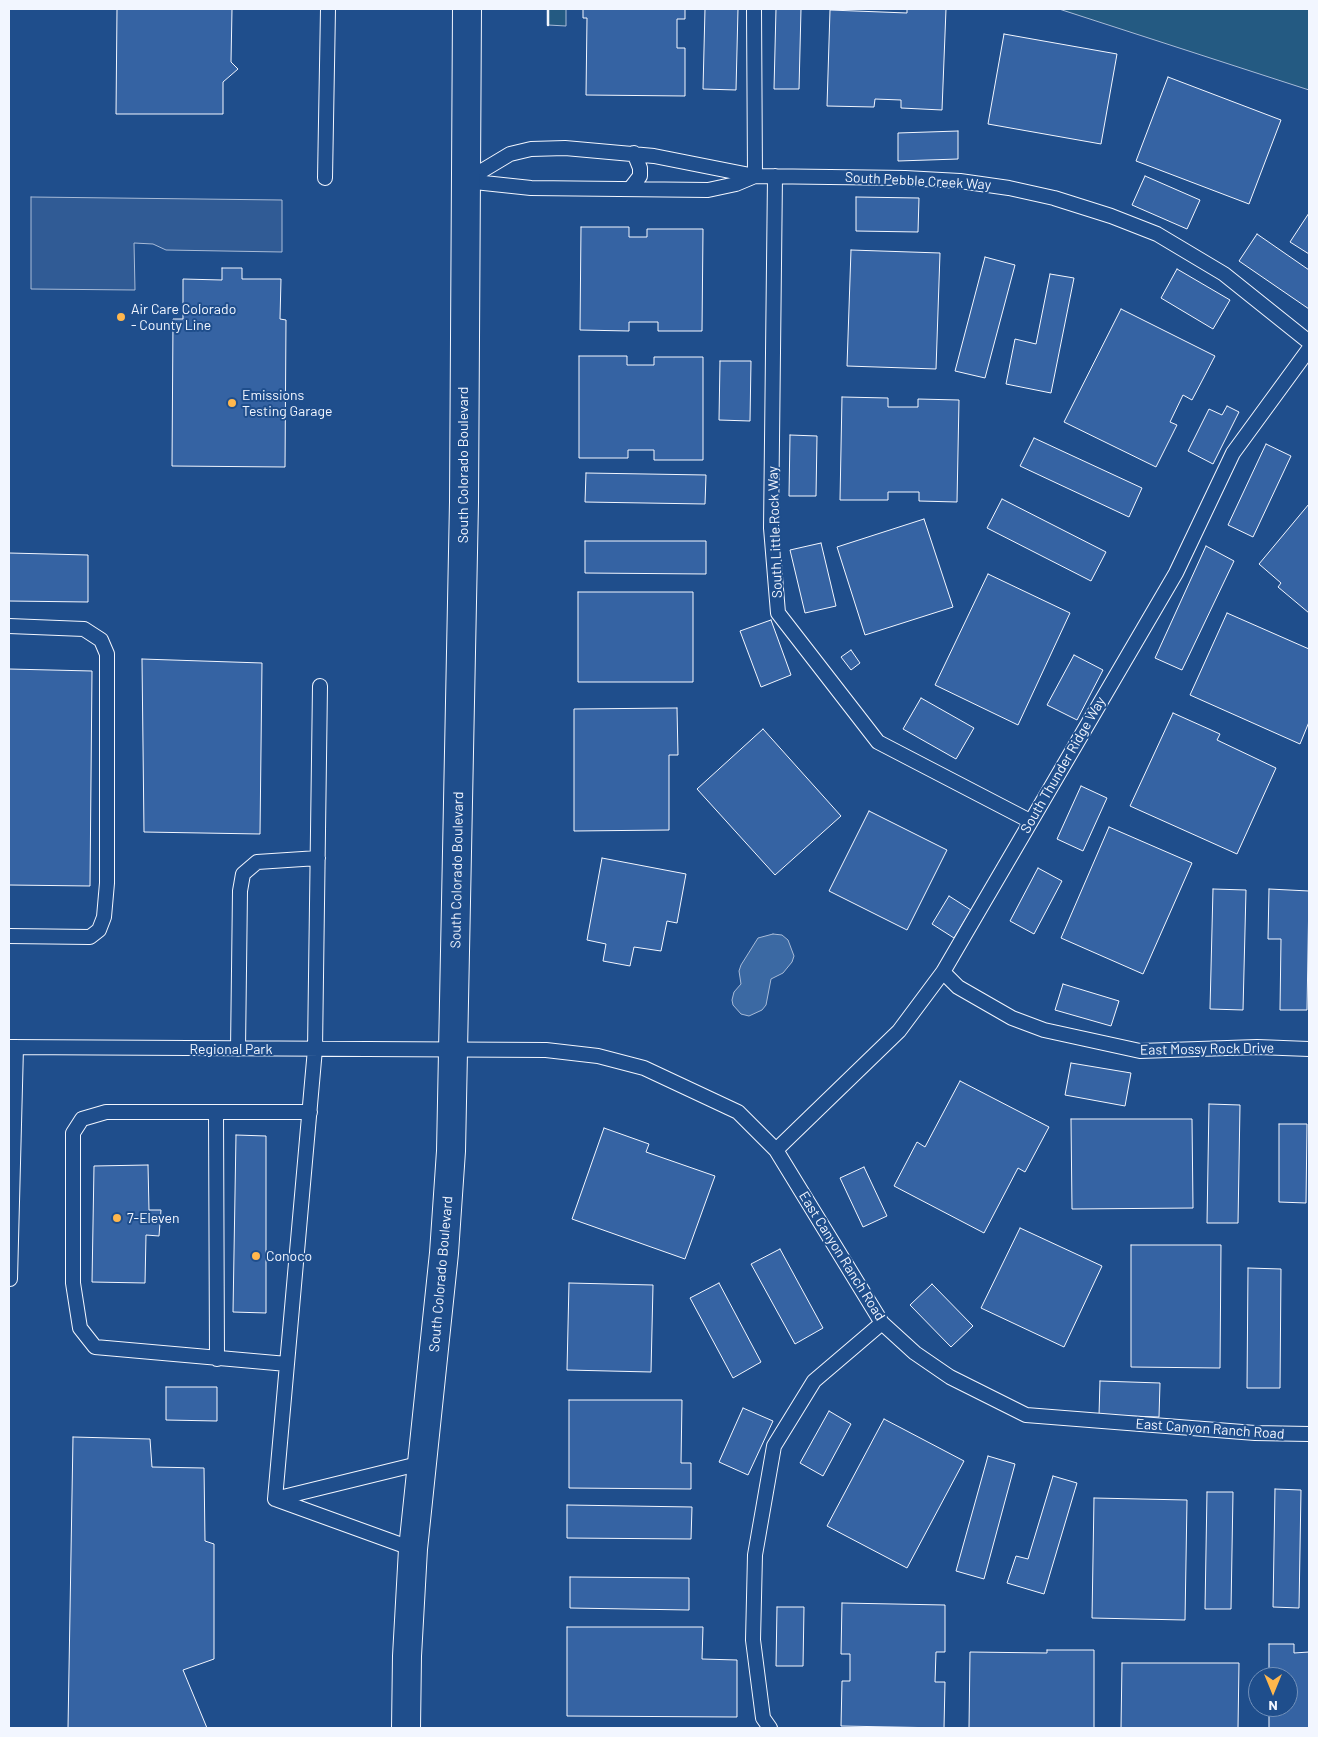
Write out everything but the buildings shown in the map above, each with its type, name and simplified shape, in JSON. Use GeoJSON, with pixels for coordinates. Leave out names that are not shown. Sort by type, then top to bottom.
{"type":"FeatureCollection","features":[{"type":"Feature","properties":{"kind":"main road","name":"South Colorado Boulevard"},"geometry":{"type":"LineString","coordinates":[[406,1728],[406,1656],[414,1549],[444,1253],[451,1151],[464,502],[468,9]]}},
{"type":"Feature","properties":{"kind":"lane"},"geometry":{"type":"LineString","coordinates":[[325,178],[328,9]]}},
{"type":"Feature","properties":{"kind":"lane"},"geometry":{"type":"LineString","coordinates":[[754,9],[755,176]]}},
{"type":"Feature","properties":{"kind":"lane","name":"South Pebble Creek Way"},"geometry":{"type":"LineString","coordinates":[[466,181],[510,154],[520,151],[565,148],[634,153],[681,160],[755,176],[960,181],[1009,188],[1054,198],[1111,216],[1157,234],[1224,274],[1309,342]]}},
{"type":"Feature","properties":{"kind":"lane"},"geometry":{"type":"LineString","coordinates":[[630,189],[640,176],[640,168],[634,153]]}},
{"type":"Feature","properties":{"kind":"lane","name":"South Pebble Creek Way"},"geometry":{"type":"LineString","coordinates":[[466,181],[531,188],[719,189],[755,176]]}},
{"type":"Feature","properties":{"kind":"lane","name":"South Little Rock Way"},"geometry":{"type":"LineString","coordinates":[[776,176],[771,528],[778,613],[878,742],[1030,821]]}},
{"type":"Feature","properties":{"kind":"lane","name":"South Thunder Ridge Way"},"geometry":{"type":"LineString","coordinates":[[776,1150],[899,1031],[943,972],[1176,574],[1233,453],[1309,349]]}},
{"type":"Feature","properties":{"kind":"lane"},"geometry":{"type":"LineString","coordinates":[[9,626],[84,629],[101,640],[107,654],[107,883],[104,917],[99,930],[90,937],[9,936]]}},
{"type":"Feature","properties":{"kind":"lane"},"geometry":{"type":"LineString","coordinates":[[275,1500],[315,1049],[320,686]]}},
{"type":"Feature","properties":{"kind":"lane"},"geometry":{"type":"LineString","coordinates":[[238,1049],[240,891],[243,874],[257,862],[318,858]]}},
{"type":"Feature","properties":{"kind":"lane","name":"East Mossy Rock Drive"},"geometry":{"type":"LineString","coordinates":[[943,972],[958,987],[1012,1018],[1044,1030],[1140,1051],[1309,1048]]}},
{"type":"Feature","properties":{"kind":"lane"},"geometry":{"type":"LineString","coordinates":[[10,1279],[12,1048]]}},
{"type":"Feature","properties":{"kind":"lane","name":"Regional Park"},"geometry":{"type":"LineString","coordinates":[[12,1048],[454,1049]]}},
{"type":"Feature","properties":{"kind":"lane","name":"East Canyon Ranch Road"},"geometry":{"type":"LineString","coordinates":[[454,1049],[551,1050],[598,1056],[644,1068],[738,1112],[776,1150],[882,1322],[915,1353],[950,1377],[1026,1415],[1263,1433],[1309,1434]]}},
{"type":"Feature","properties":{"kind":"lane"},"geometry":{"type":"LineString","coordinates":[[287,1364],[95,1347],[80,1328],[73,1283],[73,1132],[82,1119],[106,1112],[310,1112]]}},
{"type":"Feature","properties":{"kind":"lane"},"geometry":{"type":"LineString","coordinates":[[216,1112],[217,1359]]}},
{"type":"Feature","properties":{"kind":"lane"},"geometry":{"type":"LineString","coordinates":[[770,1728],[763,1718],[753,1640],[755,1555],[774,1446],[814,1381],[882,1322]]}},
{"type":"Feature","properties":{"kind":"lane"},"geometry":{"type":"LineString","coordinates":[[275,1500],[422,1463]]}},
{"type":"Feature","properties":{"kind":"lane"},"geometry":{"type":"LineString","coordinates":[[275,1500],[414,1549]]}},
{"type":"Feature","properties":{"kind":"shaded area"},"geometry":{"type":"Polygon","coordinates":[[[548,9],[566,9],[566,26],[548,25],[548,9]]]}},
{"type":"Feature","properties":{"kind":"shaded area"},"geometry":{"type":"Polygon","coordinates":[[[1059,9],[1309,9],[1309,90],[1059,9]]]}},
{"type":"Feature","properties":{"kind":"shaded area"},"geometry":{"type":"Polygon","coordinates":[[[31,197],[282,200],[282,252],[166,250],[153,244],[134,243],[135,290],[31,289],[31,197]]]}},
{"type":"Feature","properties":{"kind":"shaded area"},"geometry":{"type":"Polygon","coordinates":[[[773,934],[782,935],[788,940],[794,956],[792,962],[783,973],[771,979],[766,1005],[762,1010],[749,1016],[741,1014],[733,1005],[732,1000],[734,992],[741,984],[739,971],[741,965],[758,938],[773,934]]]}},
{"type":"Feature","properties":{"kind":"wall"},"geometry":{"type":"LineString","coordinates":[[548,9],[548,25]]}},
{"type":"Feature","properties":{"kind":"place","name":"Air Care Colorado - County Line"},"geometry":{"type":"Point","coordinates":[121,317]}},
{"type":"Feature","properties":{"kind":"place","name":"Emissions Testing Garage"},"geometry":{"type":"Point","coordinates":[232,403]}},
{"type":"Feature","properties":{"kind":"place","name":"7-Eleven"},"geometry":{"type":"Point","coordinates":[117,1218]}},
{"type":"Feature","properties":{"kind":"place","name":"Conoco"},"geometry":{"type":"Point","coordinates":[256,1256]}}]}
